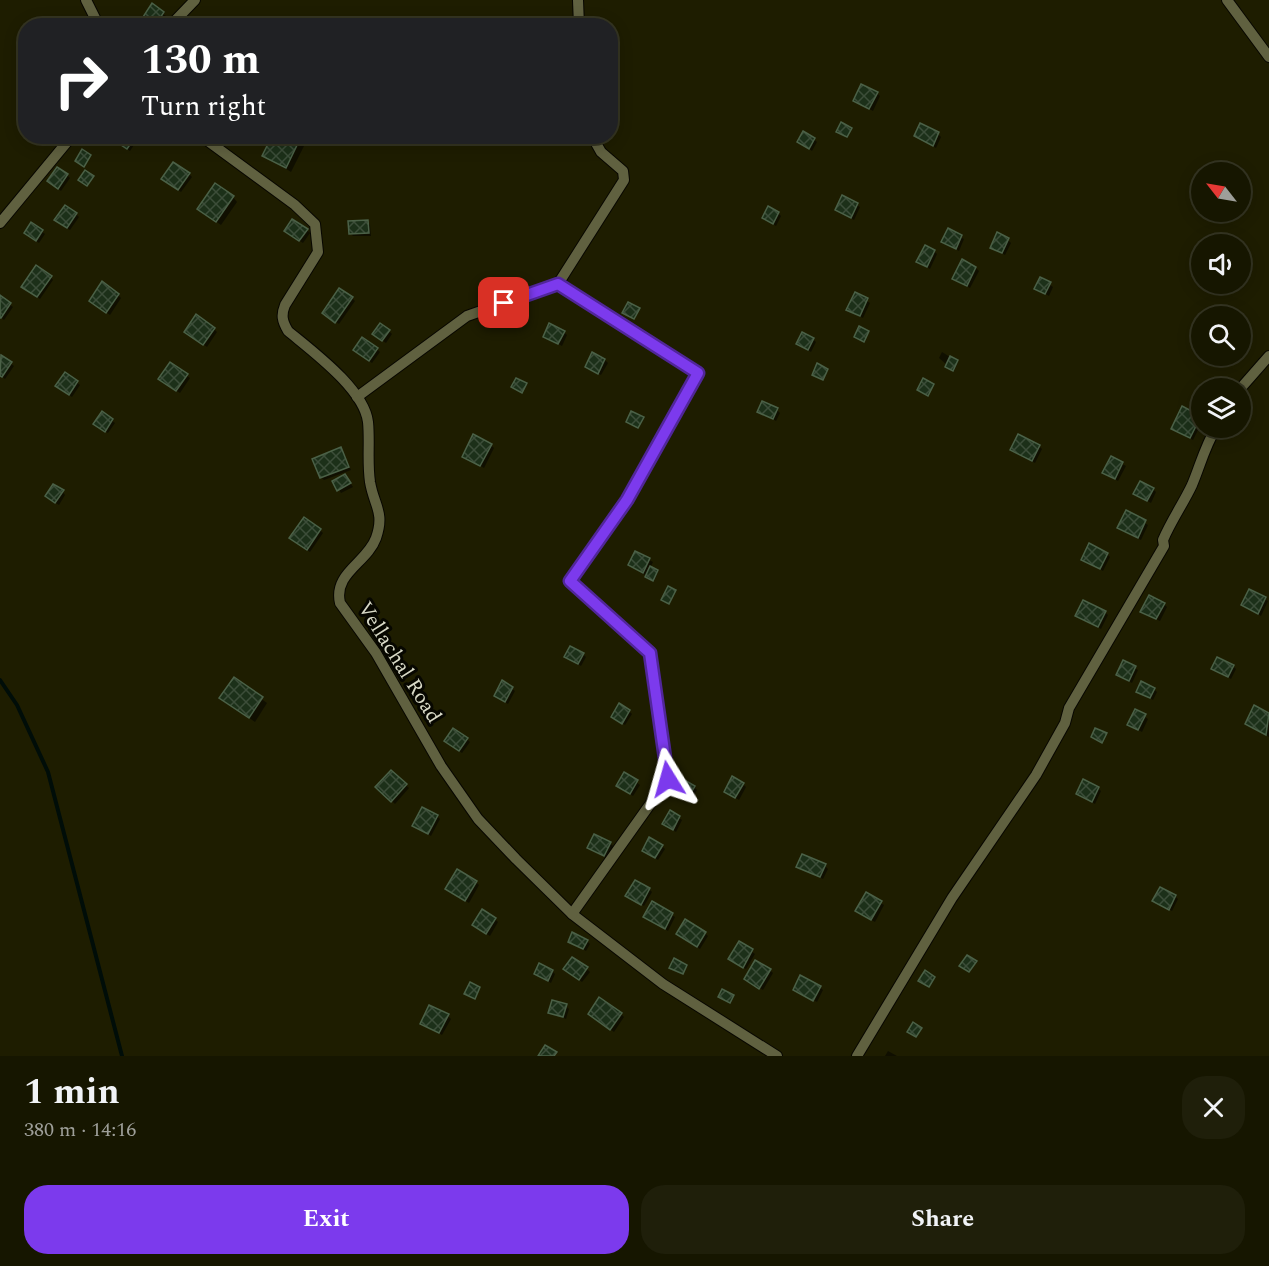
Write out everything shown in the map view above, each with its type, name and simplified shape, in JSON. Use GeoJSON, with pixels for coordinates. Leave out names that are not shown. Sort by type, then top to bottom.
{"type":"FeatureCollection","features":[{"type":"Feature","properties":{"kind":"street"},"geometry":{"type":"LineString","coordinates":[[86,0],[95,18]]}},
{"type":"Feature","properties":{"kind":"street"},"geometry":{"type":"LineString","coordinates":[[178,18],[195,0]]}},
{"type":"Feature","properties":{"kind":"street"},"geometry":{"type":"LineString","coordinates":[[578,0],[579,18]]}},
{"type":"Feature","properties":{"kind":"street"},"geometry":{"type":"LineString","coordinates":[[1227,0],[1269,57]]}},
{"type":"Feature","properties":{"kind":"street"},"geometry":{"type":"LineString","coordinates":[[0,223],[65,144]]}},
{"type":"Feature","properties":{"kind":"street","name":"Vellachal Road"},"geometry":{"type":"LineString","coordinates":[[212,144],[295,205],[315,224],[318,252],[285,305],[282,314],[283,324],[340,376],[357,397],[368,420],[367,462],[372,490],[382,514],[375,540],[342,579],[338,594],[340,603],[376,653],[441,766],[478,819],[572,914],[663,984],[777,1056]]}},
{"type":"Feature","properties":{"kind":"street"},"geometry":{"type":"LineString","coordinates":[[357,397],[467,316],[558,284],[624,180],[623,171],[601,152],[596,144]]}},
{"type":"Feature","properties":{"kind":"street"},"geometry":{"type":"LineString","coordinates":[[558,284],[698,373],[627,500],[570,581],[650,653],[668,779],[572,914]]}},
{"type":"Feature","properties":{"kind":"street"},"geometry":{"type":"LineString","coordinates":[[1250,378],[1269,356]]}},
{"type":"Feature","properties":{"kind":"street"},"geometry":{"type":"LineString","coordinates":[[856,1056],[952,898],[1036,775],[1065,723],[1069,708],[1164,546],[1162,540],[1192,486],[1210,438]]}},
{"type":"Feature","properties":{"kind":"building"},"geometry":{"type":"Polygon","coordinates":[[[152,3],[164,12],[160,18],[142,18],[152,3]]]}},
{"type":"Feature","properties":{"kind":"building"},"geometry":{"type":"Polygon","coordinates":[[[861,84],[878,92],[869,109],[853,101],[861,84]]]}},
{"type":"Feature","properties":{"kind":"building"},"geometry":{"type":"Polygon","coordinates":[[[841,122],[852,128],[847,137],[836,132],[841,122]]]}},
{"type":"Feature","properties":{"kind":"building"},"geometry":{"type":"Polygon","coordinates":[[[920,123],[939,132],[933,146],[914,136],[920,123]]]}},
{"type":"Feature","properties":{"kind":"building"},"geometry":{"type":"Polygon","coordinates":[[[803,131],[815,138],[809,149],[797,142],[803,131]]]}},
{"type":"Feature","properties":{"kind":"building"},"geometry":{"type":"Polygon","coordinates":[[[120,144],[130,144],[127,149],[120,144]]]}},
{"type":"Feature","properties":{"kind":"building"},"geometry":{"type":"Polygon","coordinates":[[[268,144],[298,144],[286,168],[262,156],[268,144]]]}},
{"type":"Feature","properties":{"kind":"building"},"geometry":{"type":"Polygon","coordinates":[[[82,149],[91,155],[84,167],[75,161],[82,149]]]}},
{"type":"Feature","properties":{"kind":"building"},"geometry":{"type":"Polygon","coordinates":[[[173,162],[190,173],[178,190],[161,179],[173,162]]]}},
{"type":"Feature","properties":{"kind":"building"},"geometry":{"type":"Polygon","coordinates":[[[57,167],[68,174],[58,189],[47,181],[57,167]]]}},
{"type":"Feature","properties":{"kind":"building"},"geometry":{"type":"Polygon","coordinates":[[[85,170],[94,176],[87,186],[78,180],[85,170]]]}},
{"type":"Feature","properties":{"kind":"building"},"geometry":{"type":"Polygon","coordinates":[[[215,183],[234,196],[216,222],[197,209],[215,183]]]}},
{"type":"Feature","properties":{"kind":"building"},"geometry":{"type":"Polygon","coordinates":[[[842,195],[858,203],[851,218],[835,210],[842,195]]]}},
{"type":"Feature","properties":{"kind":"building"},"geometry":{"type":"Polygon","coordinates":[[[65,205],[77,213],[67,228],[54,220],[65,205]]]}},
{"type":"Feature","properties":{"kind":"building"},"geometry":{"type":"Polygon","coordinates":[[[768,206],[779,212],[773,224],[762,218],[768,206]]]}},
{"type":"Feature","properties":{"kind":"building"},"geometry":{"type":"Polygon","coordinates":[[[292,219],[308,229],[299,241],[284,231],[292,219]]]}},
{"type":"Feature","properties":{"kind":"building"},"geometry":{"type":"Polygon","coordinates":[[[368,220],[369,233],[349,234],[348,221],[368,220]]]}},
{"type":"Feature","properties":{"kind":"building"},"geometry":{"type":"Polygon","coordinates":[[[31,222],[43,230],[36,241],[24,233],[31,222]]]}},
{"type":"Feature","properties":{"kind":"building"},"geometry":{"type":"Polygon","coordinates":[[[948,228],[962,235],[956,249],[941,242],[948,228]]]}},
{"type":"Feature","properties":{"kind":"building"},"geometry":{"type":"Polygon","coordinates":[[[997,232],[1009,238],[1002,253],[990,248],[997,232]]]}},
{"type":"Feature","properties":{"kind":"building"},"geometry":{"type":"Polygon","coordinates":[[[925,245],[935,250],[927,267],[916,262],[925,245]]]}},
{"type":"Feature","properties":{"kind":"building"},"geometry":{"type":"Polygon","coordinates":[[[962,259],[976,267],[967,286],[952,279],[962,259]]]}},
{"type":"Feature","properties":{"kind":"building"},"geometry":{"type":"Polygon","coordinates":[[[36,265],[52,276],[37,297],[21,287],[36,265]]]}},
{"type":"Feature","properties":{"kind":"building"},"geometry":{"type":"Polygon","coordinates":[[[1040,277],[1051,282],[1045,294],[1034,289],[1040,277]]]}},
{"type":"Feature","properties":{"kind":"building"},"geometry":{"type":"Polygon","coordinates":[[[102,281],[119,294],[106,313],[89,301],[102,281]]]}},
{"type":"Feature","properties":{"kind":"building"},"geometry":{"type":"Polygon","coordinates":[[[339,288],[353,297],[335,323],[322,313],[339,288]]]}},
{"type":"Feature","properties":{"kind":"building"},"geometry":{"type":"Polygon","coordinates":[[[855,292],[868,298],[860,316],[846,310],[855,292]]]}},
{"type":"Feature","properties":{"kind":"building"},"geometry":{"type":"Polygon","coordinates":[[[0,295],[11,303],[1,318],[0,318],[0,295]]]}},
{"type":"Feature","properties":{"kind":"building"},"geometry":{"type":"Polygon","coordinates":[[[628,302],[640,308],[634,319],[622,313],[628,302]]]}},
{"type":"Feature","properties":{"kind":"building"},"geometry":{"type":"Polygon","coordinates":[[[196,314],[215,328],[203,345],[184,332],[196,314]]]}},
{"type":"Feature","properties":{"kind":"building"},"geometry":{"type":"Polygon","coordinates":[[[380,323],[390,330],[382,341],[372,334],[380,323]]]}},
{"type":"Feature","properties":{"kind":"building"},"geometry":{"type":"Polygon","coordinates":[[[549,323],[565,331],[558,344],[543,337],[549,323]]]}},
{"type":"Feature","properties":{"kind":"building"},"geometry":{"type":"Polygon","coordinates":[[[859,326],[869,331],[864,342],[854,337],[859,326]]]}},
{"type":"Feature","properties":{"kind":"building"},"geometry":{"type":"Polygon","coordinates":[[[802,332],[814,338],[808,350],[796,344],[802,332]]]}},
{"type":"Feature","properties":{"kind":"building"},"geometry":{"type":"Polygon","coordinates":[[[362,337],[378,348],[369,361],[353,350],[362,337]]]}},
{"type":"Feature","properties":{"kind":"building"},"geometry":{"type":"Polygon","coordinates":[[[592,352],[605,359],[598,374],[585,367],[592,352]]]}},
{"type":"Feature","properties":{"kind":"building"},"geometry":{"type":"Polygon","coordinates":[[[1,355],[12,362],[2,377],[0,376],[1,355]]]}},
{"type":"Feature","properties":{"kind":"building"},"geometry":{"type":"Polygon","coordinates":[[[950,356],[958,360],[953,371],[945,367],[950,356]]]}},
{"type":"Feature","properties":{"kind":"building"},"geometry":{"type":"Polygon","coordinates":[[[170,362],[188,374],[176,391],[158,379],[170,362]]]}},
{"type":"Feature","properties":{"kind":"building"},"geometry":{"type":"Polygon","coordinates":[[[817,363],[828,369],[823,380],[812,375],[817,363]]]}},
{"type":"Feature","properties":{"kind":"building"},"geometry":{"type":"Polygon","coordinates":[[[65,372],[78,381],[69,395],[55,386],[65,372]]]}},
{"type":"Feature","properties":{"kind":"building"},"geometry":{"type":"Polygon","coordinates":[[[516,378],[527,383],[522,393],[511,387],[516,378]]]}},
{"type":"Feature","properties":{"kind":"building"},"geometry":{"type":"Polygon","coordinates":[[[923,378],[934,384],[928,396],[917,390],[923,378]]]}},
{"type":"Feature","properties":{"kind":"building"},"geometry":{"type":"Polygon","coordinates":[[[762,401],[778,408],[773,419],[757,412],[762,401]]]}},
{"type":"Feature","properties":{"kind":"building"},"geometry":{"type":"Polygon","coordinates":[[[1182,406],[1191,411],[1190,438],[1171,429],[1182,406]]]}},
{"type":"Feature","properties":{"kind":"building"},"geometry":{"type":"Polygon","coordinates":[[[102,411],[113,419],[105,432],[93,424],[102,411]]]}},
{"type":"Feature","properties":{"kind":"building"},"geometry":{"type":"Polygon","coordinates":[[[631,411],[644,417],[638,428],[626,422],[631,411]]]}},
{"type":"Feature","properties":{"kind":"building"},"geometry":{"type":"Polygon","coordinates":[[[473,434],[492,444],[480,466],[462,457],[473,434]]]}},
{"type":"Feature","properties":{"kind":"building"},"geometry":{"type":"Polygon","coordinates":[[[1018,434],[1040,445],[1032,461],[1010,450],[1018,434]]]}},
{"type":"Feature","properties":{"kind":"building"},"geometry":{"type":"Polygon","coordinates":[[[341,447],[349,467],[320,478],[312,459],[341,447]]]}},
{"type":"Feature","properties":{"kind":"building"},"geometry":{"type":"Polygon","coordinates":[[[1111,456],[1123,462],[1115,479],[1102,473],[1111,456]]]}},
{"type":"Feature","properties":{"kind":"building"},"geometry":{"type":"Polygon","coordinates":[[[345,474],[351,483],[337,491],[332,481],[345,474]]]}},
{"type":"Feature","properties":{"kind":"building"},"geometry":{"type":"Polygon","coordinates":[[[1140,481],[1154,488],[1147,501],[1133,494],[1140,481]]]}},
{"type":"Feature","properties":{"kind":"building"},"geometry":{"type":"Polygon","coordinates":[[[53,484],[64,490],[55,503],[45,496],[53,484]]]}},
{"type":"Feature","properties":{"kind":"building"},"geometry":{"type":"Polygon","coordinates":[[[1126,510],[1146,520],[1138,538],[1117,528],[1126,510]]]}},
{"type":"Feature","properties":{"kind":"building"},"geometry":{"type":"Polygon","coordinates":[[[304,517],[321,529],[307,550],[289,538],[304,517]]]}},
{"type":"Feature","properties":{"kind":"building"},"geometry":{"type":"Polygon","coordinates":[[[1089,543],[1108,553],[1100,569],[1081,560],[1089,543]]]}},
{"type":"Feature","properties":{"kind":"building"},"geometry":{"type":"Polygon","coordinates":[[[635,551],[650,558],[643,573],[628,565],[635,551]]]}},
{"type":"Feature","properties":{"kind":"building"},"geometry":{"type":"Polygon","coordinates":[[[650,566],[658,570],[653,581],[645,577],[650,566]]]}},
{"type":"Feature","properties":{"kind":"building"},"geometry":{"type":"Polygon","coordinates":[[[668,586],[676,590],[669,604],[661,600],[668,586]]]}},
{"type":"Feature","properties":{"kind":"building"},"geometry":{"type":"Polygon","coordinates":[[[1249,589],[1266,597],[1258,614],[1241,605],[1249,589]]]}},
{"type":"Feature","properties":{"kind":"building"},"geometry":{"type":"Polygon","coordinates":[[[1149,595],[1165,603],[1156,619],[1140,612],[1149,595]]]}},
{"type":"Feature","properties":{"kind":"building"},"geometry":{"type":"Polygon","coordinates":[[[1083,600],[1106,611],[1098,627],[1075,616],[1083,600]]]}},
{"type":"Feature","properties":{"kind":"building"},"geometry":{"type":"Polygon","coordinates":[[[570,646],[584,653],[578,664],[564,657],[570,646]]]}},
{"type":"Feature","properties":{"kind":"building"},"geometry":{"type":"Polygon","coordinates":[[[1217,657],[1234,665],[1228,677],[1211,669],[1217,657]]]}},
{"type":"Feature","properties":{"kind":"building"},"geometry":{"type":"Polygon","coordinates":[[[1123,660],[1136,666],[1129,681],[1116,675],[1123,660]]]}},
{"type":"Feature","properties":{"kind":"building"},"geometry":{"type":"Polygon","coordinates":[[[234,677],[263,697],[249,718],[219,698],[234,677]]]}},
{"type":"Feature","properties":{"kind":"building"},"geometry":{"type":"Polygon","coordinates":[[[502,680],[513,687],[505,702],[494,696],[502,680]]]}},
{"type":"Feature","properties":{"kind":"building"},"geometry":{"type":"Polygon","coordinates":[[[1141,681],[1155,688],[1150,698],[1136,692],[1141,681]]]}},
{"type":"Feature","properties":{"kind":"building"},"geometry":{"type":"Polygon","coordinates":[[[619,703],[630,710],[622,724],[611,717],[619,703]]]}},
{"type":"Feature","properties":{"kind":"building"},"geometry":{"type":"Polygon","coordinates":[[[1254,705],[1269,713],[1266,735],[1245,724],[1254,705]]]}},
{"type":"Feature","properties":{"kind":"building"},"geometry":{"type":"Polygon","coordinates":[[[1135,709],[1146,714],[1138,730],[1127,725],[1135,709]]]}},
{"type":"Feature","properties":{"kind":"building"},"geometry":{"type":"Polygon","coordinates":[[[453,728],[468,738],[459,751],[444,741],[453,728]]]}},
{"type":"Feature","properties":{"kind":"building"},"geometry":{"type":"Polygon","coordinates":[[[1095,728],[1107,733],[1102,743],[1091,737],[1095,728]]]}},
{"type":"Feature","properties":{"kind":"building"},"geometry":{"type":"Polygon","coordinates":[[[391,770],[407,784],[391,802],[375,787],[391,770]]]}},
{"type":"Feature","properties":{"kind":"building"},"geometry":{"type":"Polygon","coordinates":[[[624,772],[638,780],[630,794],[616,786],[624,772]]]}},
{"type":"Feature","properties":{"kind":"building"},"geometry":{"type":"Polygon","coordinates":[[[732,776],[744,783],[735,798],[724,792],[732,776]]]}},
{"type":"Feature","properties":{"kind":"building"},"geometry":{"type":"Polygon","coordinates":[[[681,778],[695,786],[687,800],[673,792],[681,778]]]}},
{"type":"Feature","properties":{"kind":"building"},"geometry":{"type":"Polygon","coordinates":[[[1083,779],[1099,787],[1092,802],[1076,794],[1083,779]]]}},
{"type":"Feature","properties":{"kind":"building"},"geometry":{"type":"Polygon","coordinates":[[[422,807],[438,815],[428,834],[412,826],[422,807]]]}},
{"type":"Feature","properties":{"kind":"building"},"geometry":{"type":"Polygon","coordinates":[[[670,810],[680,816],[673,830],[662,824],[670,810]]]}},
{"type":"Feature","properties":{"kind":"building"},"geometry":{"type":"Polygon","coordinates":[[[594,834],[611,842],[604,856],[587,848],[594,834]]]}},
{"type":"Feature","properties":{"kind":"building"},"geometry":{"type":"Polygon","coordinates":[[[649,837],[663,845],[655,858],[642,851],[649,837]]]}},
{"type":"Feature","properties":{"kind":"building"},"geometry":{"type":"Polygon","coordinates":[[[802,854],[826,864],[820,877],[796,867],[802,854]]]}},
{"type":"Feature","properties":{"kind":"building"},"geometry":{"type":"Polygon","coordinates":[[[457,869],[477,881],[465,901],[445,889],[457,869]]]}},
{"type":"Feature","properties":{"kind":"building"},"geometry":{"type":"Polygon","coordinates":[[[635,880],[650,888],[641,905],[625,896],[635,880]]]}},
{"type":"Feature","properties":{"kind":"building"},"geometry":{"type":"Polygon","coordinates":[[[1160,887],[1176,895],[1169,910],[1152,901],[1160,887]]]}},
{"type":"Feature","properties":{"kind":"building"},"geometry":{"type":"Polygon","coordinates":[[[866,892],[882,901],[871,920],[855,911],[866,892]]]}},
{"type":"Feature","properties":{"kind":"building"},"geometry":{"type":"Polygon","coordinates":[[[652,901],[673,913],[665,929],[643,917],[652,901]]]}},
{"type":"Feature","properties":{"kind":"building"},"geometry":{"type":"Polygon","coordinates":[[[482,909],[496,918],[486,934],[472,925],[482,909]]]}},
{"type":"Feature","properties":{"kind":"building"},"geometry":{"type":"Polygon","coordinates":[[[685,919],[706,932],[697,947],[676,934],[685,919]]]}},
{"type":"Feature","properties":{"kind":"building"},"geometry":{"type":"Polygon","coordinates":[[[572,932],[588,940],[583,949],[568,942],[572,932]]]}},
{"type":"Feature","properties":{"kind":"building"},"geometry":{"type":"Polygon","coordinates":[[[739,941],[753,949],[743,968],[728,959],[739,941]]]}},
{"type":"Feature","properties":{"kind":"building"},"geometry":{"type":"Polygon","coordinates":[[[967,955],[977,961],[969,972],[959,966],[967,955]]]}},
{"type":"Feature","properties":{"kind":"building"},"geometry":{"type":"Polygon","coordinates":[[[572,957],[588,967],[579,980],[563,969],[572,957]]]}},
{"type":"Feature","properties":{"kind":"building"},"geometry":{"type":"Polygon","coordinates":[[[674,958],[687,965],[683,974],[669,968],[674,958]]]}},
{"type":"Feature","properties":{"kind":"building"},"geometry":{"type":"Polygon","coordinates":[[[755,960],[771,969],[759,989],[744,979],[755,960]]]}},
{"type":"Feature","properties":{"kind":"building"},"geometry":{"type":"Polygon","coordinates":[[[539,963],[553,970],[548,981],[534,974],[539,963]]]}},
{"type":"Feature","properties":{"kind":"building"},"geometry":{"type":"Polygon","coordinates":[[[925,970],[935,977],[929,987],[918,981],[925,970]]]}},
{"type":"Feature","properties":{"kind":"building"},"geometry":{"type":"Polygon","coordinates":[[[800,975],[821,986],[813,1001],[793,990],[800,975]]]}},
{"type":"Feature","properties":{"kind":"building"},"geometry":{"type":"Polygon","coordinates":[[[470,982],[480,987],[475,999],[464,994],[470,982]]]}},
{"type":"Feature","properties":{"kind":"building"},"geometry":{"type":"Polygon","coordinates":[[[722,989],[734,995],[730,1003],[718,997],[722,989]]]}},
{"type":"Feature","properties":{"kind":"building"},"geometry":{"type":"Polygon","coordinates":[[[599,997],[622,1013],[610,1030],[588,1014],[599,997]]]}},
{"type":"Feature","properties":{"kind":"building"},"geometry":{"type":"Polygon","coordinates":[[[552,1000],[567,1004],[563,1017],[548,1013],[552,1000]]]}},
{"type":"Feature","properties":{"kind":"building"},"geometry":{"type":"Polygon","coordinates":[[[429,1005],[449,1014],[439,1033],[420,1024],[429,1005]]]}},
{"type":"Feature","properties":{"kind":"building"},"geometry":{"type":"Polygon","coordinates":[[[913,1022],[922,1028],[916,1037],[907,1032],[913,1022]]]}},
{"type":"Feature","properties":{"kind":"building"},"geometry":{"type":"Polygon","coordinates":[[[545,1045],[557,1052],[554,1056],[538,1056],[545,1045]]]}},
{"type":"Feature","properties":{"kind":"waterway"},"geometry":{"type":"LineString","coordinates":[[0,680],[17,705],[48,772],[122,1056]]}},
{"type":"Feature","properties":{"kind":"route"},"geometry":{"type":"LineString","coordinates":[[504,303],[558,284],[698,373],[627,500],[570,581],[650,653],[668,779]]}}]}
